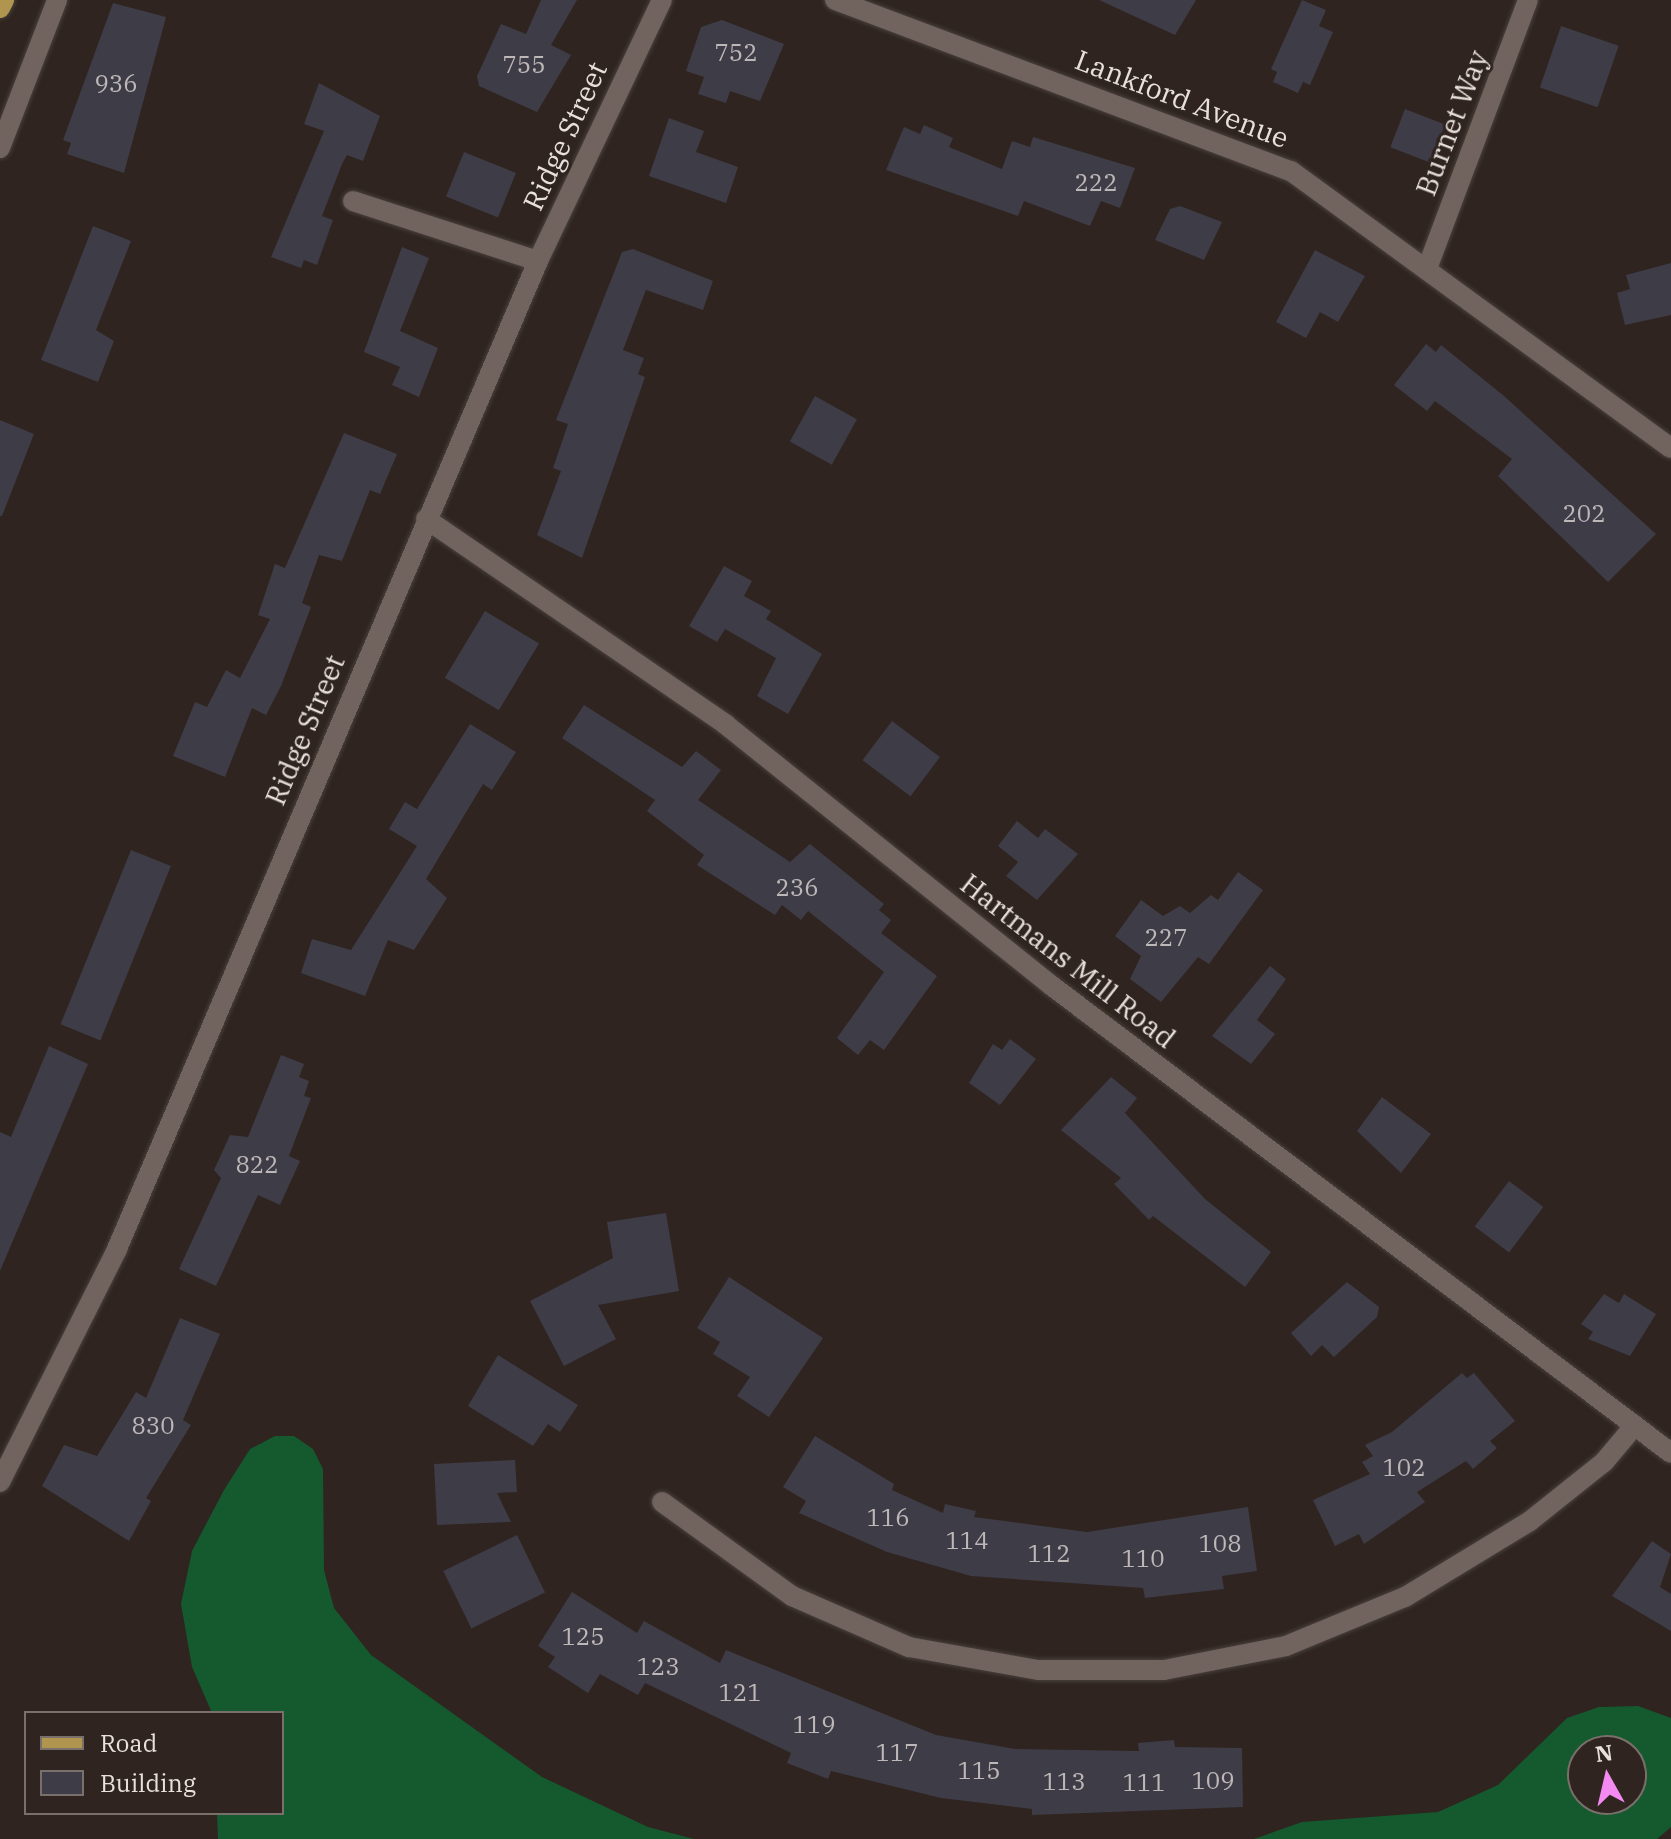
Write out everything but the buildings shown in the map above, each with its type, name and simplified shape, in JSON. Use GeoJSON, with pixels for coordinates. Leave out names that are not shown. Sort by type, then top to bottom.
{"type":"FeatureCollection","features":[{"type":"Feature","properties":{"kind":"main road"},"geometry":{"type":"LineString","coordinates":[[0,8],[4,0]]}},
{"type":"Feature","properties":{"kind":"street"},"geometry":{"type":"LineString","coordinates":[[0,148],[57,0]]}},
{"type":"Feature","properties":{"kind":"street","name":"Ridge Street"},"geometry":{"type":"LineString","coordinates":[[0,1482],[123,1234],[538,261],[662,0]]}},
{"type":"Feature","properties":{"kind":"street","name":"Lankford Avenue"},"geometry":{"type":"LineString","coordinates":[[835,0],[1291,171],[1428,266],[1669,443]]}},
{"type":"Feature","properties":{"kind":"street","name":"Burnet Way"},"geometry":{"type":"LineString","coordinates":[[1428,266],[1528,0]]}},
{"type":"Feature","properties":{"kind":"street"},"geometry":{"type":"LineString","coordinates":[[353,201],[538,261]]}},
{"type":"Feature","properties":{"kind":"street","name":"Hartmans Mill Road"},"geometry":{"type":"LineString","coordinates":[[426,519],[725,724],[1052,986],[1671,1453]]}},
{"type":"Feature","properties":{"kind":"street"},"geometry":{"type":"LineString","coordinates":[[662,1502],[792,1596],[909,1647],[1038,1670],[1164,1670],[1286,1646],[1405,1597],[1530,1521],[1604,1462],[1635,1425]]}},
{"type":"Feature","properties":{"kind":"green space"},"geometry":{"type":"Polygon","coordinates":[[[275,1436],[294,1436],[313,1449],[323,1469],[324,1570],[334,1608],[371,1655],[542,1777],[648,1827],[694,1839],[218,1839],[217,1815],[284,1815],[284,1711],[211,1711],[192,1667],[181,1604],[192,1551],[250,1449],[275,1436]]]}},
{"type":"Feature","properties":{"kind":"green space"},"geometry":{"type":"Polygon","coordinates":[[[1638,1706],[1671,1718],[1671,1827],[1657,1839],[1254,1839],[1302,1822],[1438,1812],[1498,1785],[1567,1718],[1599,1707],[1638,1706]]]}}]}
